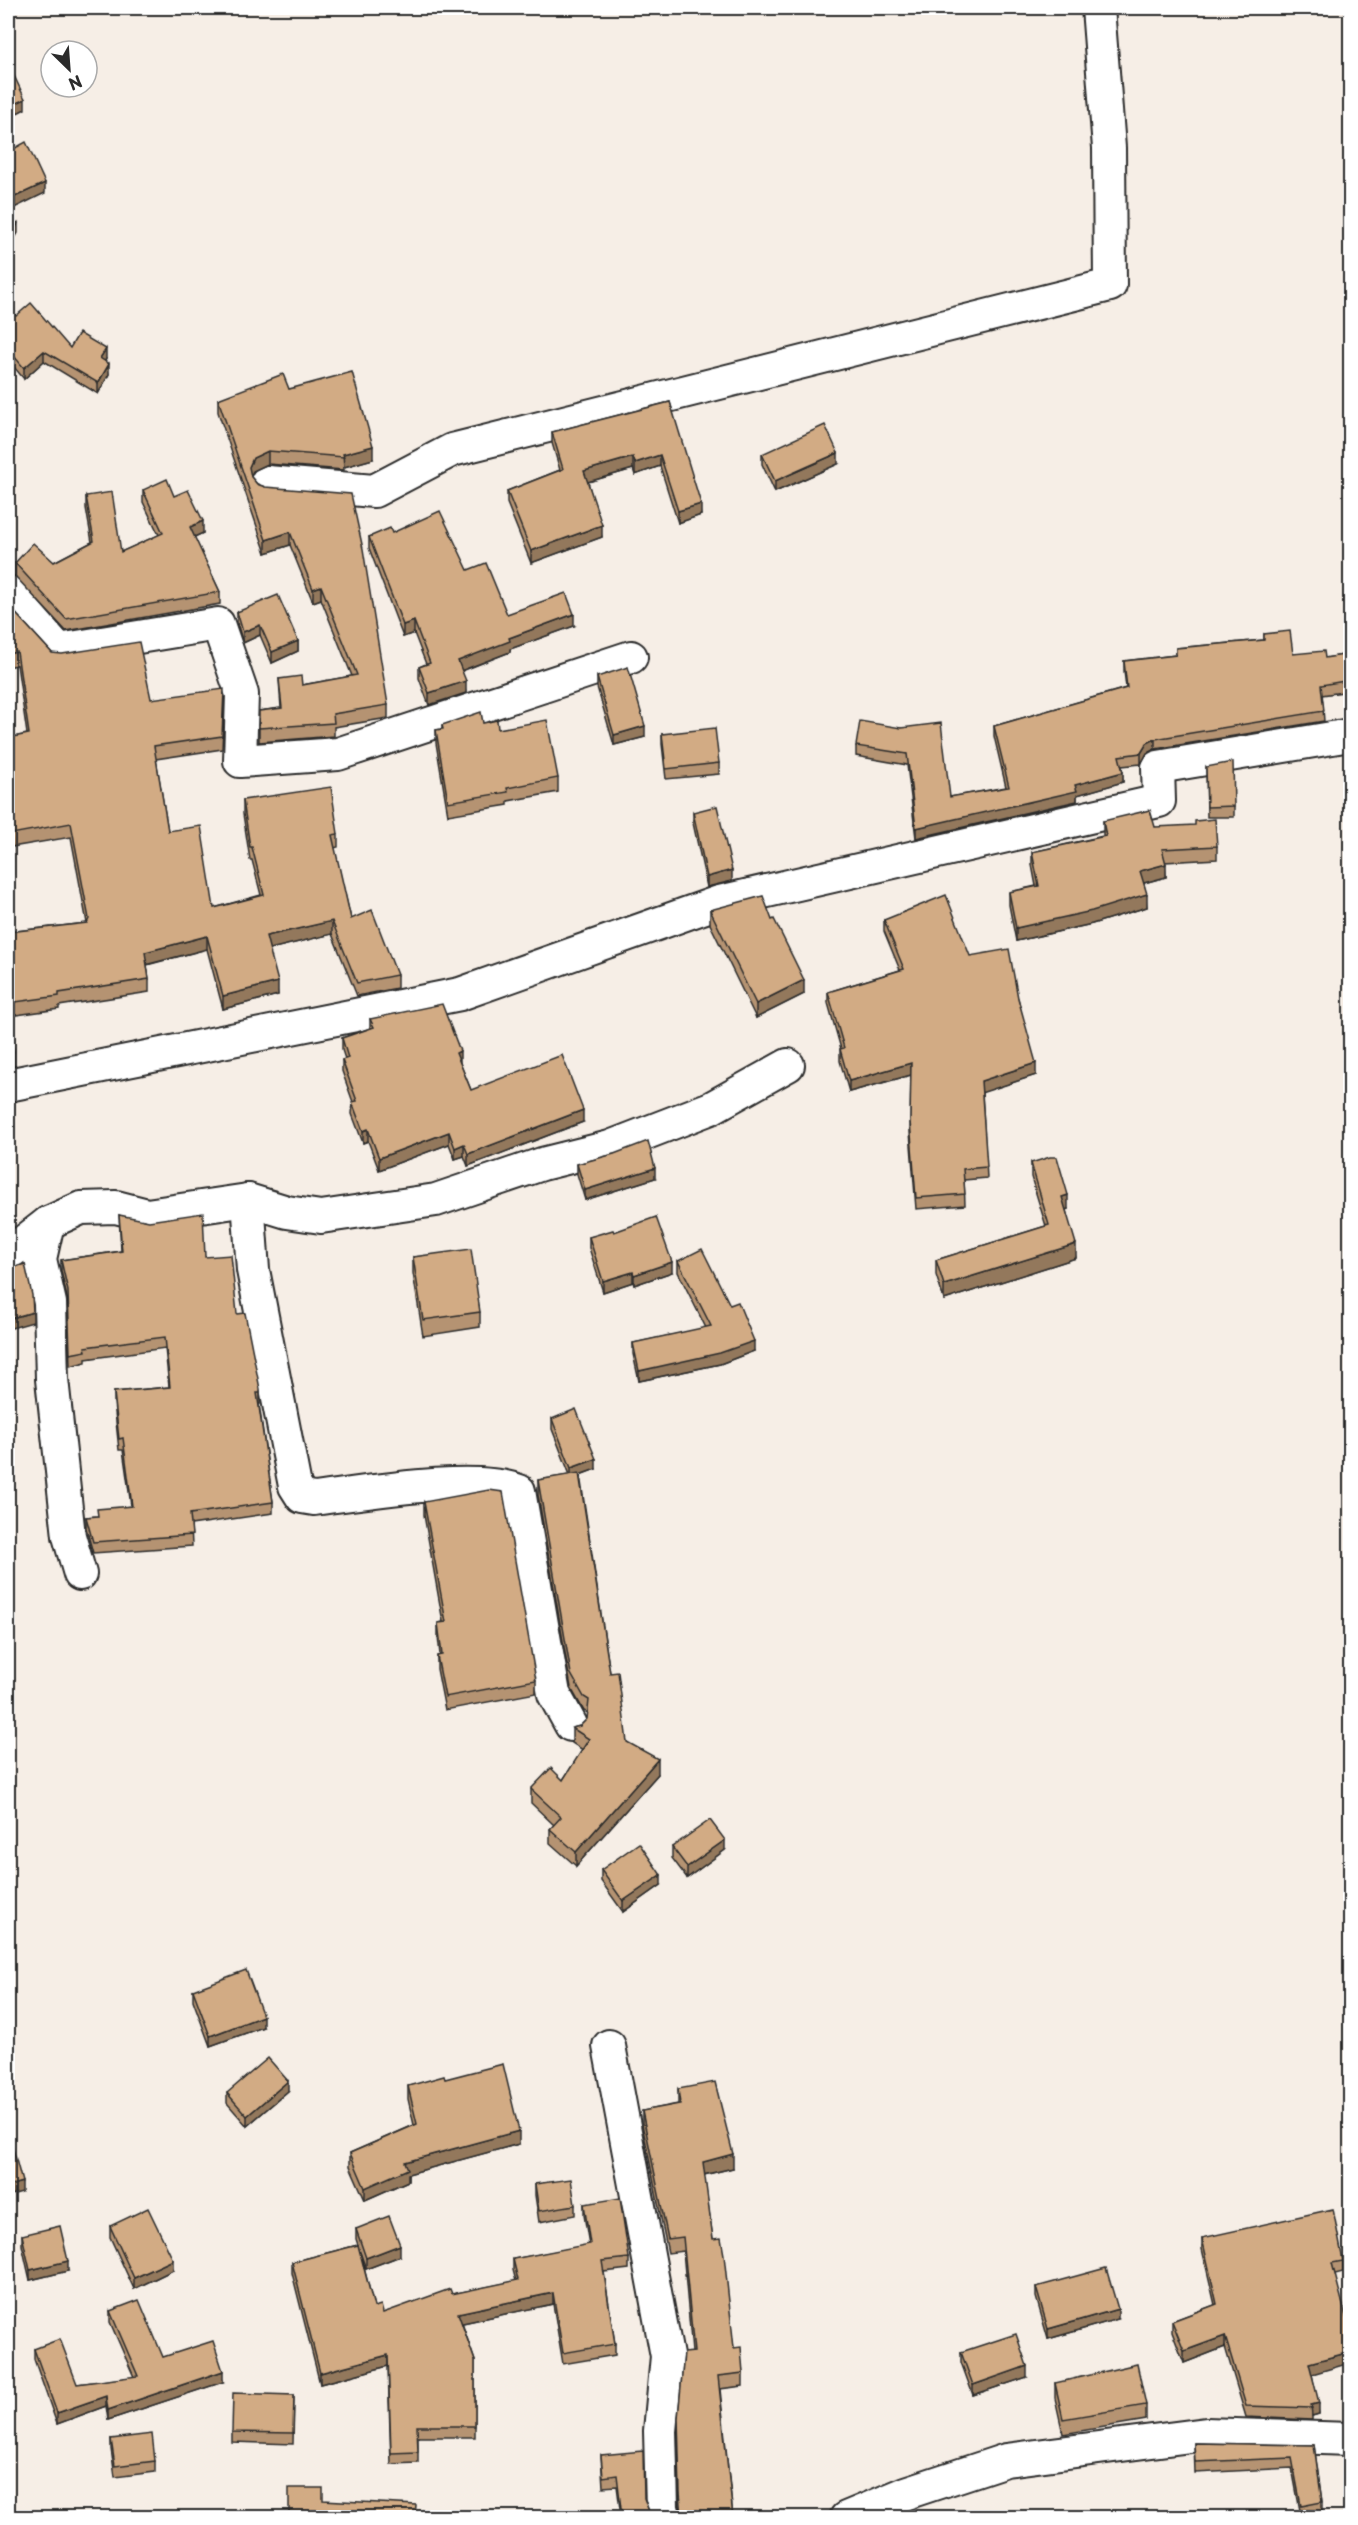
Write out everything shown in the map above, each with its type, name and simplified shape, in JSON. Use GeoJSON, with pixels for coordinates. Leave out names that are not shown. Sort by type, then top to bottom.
{"type":"FeatureCollection","features":[{"type":"Feature","properties":{"kind":"street"},"geometry":{"type":"LineString","coordinates":[[267,482],[374,491],[452,450],[1110,285],[1109,148],[1098,8]]}},
{"type":"Feature","properties":{"kind":"street"},"geometry":{"type":"LineString","coordinates":[[8,592],[59,650],[218,624],[242,694],[240,761],[338,753],[631,657]]}},
{"type":"Feature","properties":{"kind":"street"},"geometry":{"type":"LineString","coordinates":[[8,1085],[460,994],[719,902],[1159,801],[1158,767],[1350,735]]}},
{"type":"Feature","properties":{"kind":"street"},"geometry":{"type":"LineString","coordinates":[[8,1254],[48,1223],[81,1208],[116,1207],[147,1215],[248,1200],[287,1212],[321,1217],[436,1200],[542,1164],[610,1146],[711,1108],[788,1065]]}},
{"type":"Feature","properties":{"kind":"street"},"geometry":{"type":"LineString","coordinates":[[248,1200],[253,1270],[290,1459],[296,1486],[302,1497],[315,1498],[402,1488],[482,1485],[506,1486],[519,1491],[554,1694],[571,1725]]}},
{"type":"Feature","properties":{"kind":"street"},"geometry":{"type":"LineString","coordinates":[[48,1223],[40,1259],[50,1303],[52,1379],[69,1536],[80,1574]]}},
{"type":"Feature","properties":{"kind":"street"},"geometry":{"type":"LineString","coordinates":[[609,2046],[667,2356],[660,2431],[664,2517]]}},
{"type":"Feature","properties":{"kind":"street"},"geometry":{"type":"LineString","coordinates":[[846,2517],[906,2493],[1006,2460],[1206,2434],[1350,2439]]}},
{"type":"Feature","properties":{"kind":"building"},"geometry":{"type":"Polygon","coordinates":[[[8,63],[25,99],[8,107],[8,63]]]}},
{"type":"Feature","properties":{"kind":"building"},"geometry":{"type":"Polygon","coordinates":[[[26,142],[45,183],[8,200],[8,152],[26,142]]]}},
{"type":"Feature","properties":{"kind":"building"},"geometry":{"type":"Polygon","coordinates":[[[8,217],[18,223],[8,239],[8,217]]]}},
{"type":"Feature","properties":{"kind":"building"},"geometry":{"type":"Polygon","coordinates":[[[31,303],[70,348],[79,333],[106,349],[100,358],[109,364],[98,383],[44,351],[24,368],[8,349],[8,309],[16,316],[31,303]]]}},
{"type":"Feature","properties":{"kind":"building"},"geometry":{"type":"Polygon","coordinates":[[[352,372],[373,446],[343,454],[344,457],[268,451],[253,458],[249,467],[251,477],[257,484],[265,487],[351,494],[363,549],[388,705],[333,714],[334,723],[259,728],[259,711],[282,708],[279,679],[301,676],[302,685],[357,675],[321,586],[313,589],[290,532],[266,540],[218,399],[283,374],[289,389],[352,372]]]}},
{"type":"Feature","properties":{"kind":"building"},"geometry":{"type":"Polygon","coordinates":[[[670,402],[701,504],[678,511],[660,455],[635,463],[633,457],[584,471],[602,525],[531,551],[507,491],[563,469],[552,432],[670,402]]]}},
{"type":"Feature","properties":{"kind":"building"},"geometry":{"type":"Polygon","coordinates":[[[825,425],[838,453],[775,481],[762,454],[825,425]]]}},
{"type":"Feature","properties":{"kind":"building"},"geometry":{"type":"Polygon","coordinates":[[[167,479],[174,496],[188,490],[203,521],[190,527],[220,592],[66,619],[15,563],[33,543],[54,562],[94,541],[86,496],[112,492],[121,552],[163,533],[143,490],[167,479]]]}},
{"type":"Feature","properties":{"kind":"building"},"geometry":{"type":"Polygon","coordinates":[[[440,511],[468,570],[486,563],[507,614],[566,593],[574,614],[509,638],[510,641],[458,661],[466,681],[429,693],[419,667],[430,663],[414,621],[403,625],[369,537],[390,528],[392,533],[440,511]]]}},
{"type":"Feature","properties":{"kind":"building"},"geometry":{"type":"Polygon","coordinates":[[[278,595],[298,641],[272,652],[260,625],[243,632],[237,612],[278,595]]]}},
{"type":"Feature","properties":{"kind":"building"},"geometry":{"type":"Polygon","coordinates":[[[8,605],[52,653],[62,654],[139,642],[151,699],[224,689],[222,736],[154,746],[168,831],[201,826],[214,908],[264,895],[252,847],[250,847],[243,800],[331,787],[338,834],[332,835],[351,919],[372,910],[397,975],[357,983],[332,921],[266,936],[278,982],[223,996],[207,936],[145,952],[149,979],[8,1003],[8,932],[87,923],[89,919],[71,823],[11,834],[13,861],[8,861],[8,738],[29,734],[17,652],[8,654],[8,605]]]}},
{"type":"Feature","properties":{"kind":"building"},"geometry":{"type":"Polygon","coordinates":[[[1290,631],[1293,654],[1324,651],[1325,658],[1350,654],[1350,680],[1321,685],[1324,711],[1155,739],[1147,743],[1141,753],[1119,756],[1123,772],[1075,785],[1077,791],[916,828],[907,754],[856,746],[860,721],[901,728],[941,723],[950,797],[1009,787],[994,726],[1127,688],[1124,661],[1176,655],[1176,648],[1264,640],[1264,634],[1290,631]]]}},
{"type":"Feature","properties":{"kind":"building"},"geometry":{"type":"Polygon","coordinates":[[[628,667],[645,726],[614,735],[597,677],[628,667]]]}},
{"type":"Feature","properties":{"kind":"building"},"geometry":{"type":"Polygon","coordinates":[[[481,712],[483,723],[497,720],[498,729],[547,720],[558,778],[507,788],[508,792],[448,802],[436,730],[443,729],[442,725],[481,712]]]}},
{"type":"Feature","properties":{"kind":"building"},"geometry":{"type":"Polygon","coordinates":[[[715,728],[719,763],[666,769],[662,734],[715,728]]]}},
{"type":"Feature","properties":{"kind":"building"},"geometry":{"type":"Polygon","coordinates":[[[1233,762],[1234,806],[1207,807],[1206,767],[1233,762]]]}},
{"type":"Feature","properties":{"kind":"building"},"geometry":{"type":"Polygon","coordinates":[[[717,806],[732,870],[707,877],[693,812],[717,806]]]}},
{"type":"Feature","properties":{"kind":"building"},"geometry":{"type":"Polygon","coordinates":[[[1150,810],[1155,827],[1195,825],[1195,821],[1215,819],[1217,846],[1162,849],[1166,864],[1140,871],[1147,894],[1092,911],[1016,928],[1009,892],[1039,886],[1032,852],[1106,836],[1103,821],[1150,810]]]}},
{"type":"Feature","properties":{"kind":"building"},"geometry":{"type":"Polygon","coordinates":[[[946,895],[970,956],[1009,949],[1018,998],[1036,1063],[981,1081],[987,1167],[963,1169],[965,1194],[916,1198],[910,1121],[911,1063],[849,1081],[840,1049],[844,1048],[828,992],[904,969],[884,920],[946,895]]]}},
{"type":"Feature","properties":{"kind":"building"},"geometry":{"type":"Polygon","coordinates":[[[763,896],[772,920],[774,919],[804,980],[756,1004],[710,910],[763,896]]]}},
{"type":"Feature","properties":{"kind":"building"},"geometry":{"type":"Polygon","coordinates":[[[8,1004],[14,1052],[8,1053],[8,1004]]]}},
{"type":"Feature","properties":{"kind":"building"},"geometry":{"type":"Polygon","coordinates":[[[442,1004],[460,1051],[456,1053],[471,1090],[562,1055],[583,1110],[468,1154],[464,1144],[455,1148],[449,1132],[379,1158],[368,1129],[363,1131],[352,1102],[357,1101],[342,1060],[348,1058],[342,1038],[374,1027],[370,1019],[442,1004]]]}},
{"type":"Feature","properties":{"kind":"building"},"geometry":{"type":"Polygon","coordinates":[[[648,1141],[655,1168],[585,1190],[577,1164],[614,1154],[648,1141]]]}},
{"type":"Feature","properties":{"kind":"building"},"geometry":{"type":"Polygon","coordinates":[[[1057,1157],[1068,1195],[1062,1197],[1076,1244],[944,1285],[936,1260],[1049,1225],[1031,1163],[1057,1157]]]}},
{"type":"Feature","properties":{"kind":"building"},"geometry":{"type":"Polygon","coordinates":[[[203,1213],[205,1257],[231,1255],[237,1314],[245,1313],[260,1389],[260,1393],[257,1393],[273,1502],[190,1514],[192,1535],[93,1542],[86,1517],[98,1516],[97,1509],[132,1506],[123,1438],[119,1439],[114,1392],[170,1387],[165,1337],[85,1347],[86,1351],[70,1354],[68,1291],[61,1260],[122,1251],[119,1215],[149,1221],[203,1213]]]}},
{"type":"Feature","properties":{"kind":"building"},"geometry":{"type":"Polygon","coordinates":[[[656,1217],[672,1262],[634,1275],[633,1272],[603,1281],[589,1237],[613,1230],[614,1232],[656,1217]]]}},
{"type":"Feature","properties":{"kind":"building"},"geometry":{"type":"Polygon","coordinates":[[[471,1249],[480,1312],[423,1320],[413,1257],[471,1249]]]}},
{"type":"Feature","properties":{"kind":"building"},"geometry":{"type":"Polygon","coordinates":[[[702,1249],[730,1305],[738,1302],[754,1341],[720,1353],[639,1371],[633,1343],[711,1326],[678,1261],[702,1249]]]}},
{"type":"Feature","properties":{"kind":"building"},"geometry":{"type":"Polygon","coordinates":[[[25,1264],[32,1295],[33,1312],[8,1319],[8,1269],[25,1264]]]}},
{"type":"Feature","properties":{"kind":"building"},"geometry":{"type":"Polygon","coordinates":[[[576,1409],[596,1459],[571,1468],[552,1419],[576,1409]]]}},
{"type":"Feature","properties":{"kind":"building"},"geometry":{"type":"Polygon","coordinates":[[[579,1473],[610,1673],[618,1672],[627,1742],[658,1759],[576,1852],[550,1829],[561,1817],[531,1789],[551,1768],[563,1780],[589,1739],[572,1728],[580,1726],[587,1719],[589,1700],[584,1697],[571,1674],[538,1480],[579,1473]]]}},
{"type":"Feature","properties":{"kind":"building"},"geometry":{"type":"Polygon","coordinates":[[[489,1490],[503,1492],[536,1680],[445,1697],[437,1656],[442,1655],[438,1623],[446,1622],[424,1502],[489,1490]]]}},
{"type":"Feature","properties":{"kind":"building"},"geometry":{"type":"Polygon","coordinates":[[[710,1820],[725,1840],[687,1867],[672,1847],[710,1820]]]}},
{"type":"Feature","properties":{"kind":"building"},"geometry":{"type":"Polygon","coordinates":[[[639,1843],[661,1875],[623,1901],[601,1870],[639,1843]]]}},
{"type":"Feature","properties":{"kind":"building"},"geometry":{"type":"Polygon","coordinates":[[[246,1970],[263,2016],[210,2036],[193,1990],[246,1970]]]}},
{"type":"Feature","properties":{"kind":"building"},"geometry":{"type":"Polygon","coordinates":[[[268,2058],[288,2081],[247,2116],[227,2093],[268,2058]]]}},
{"type":"Feature","properties":{"kind":"building"},"geometry":{"type":"Polygon","coordinates":[[[503,2064],[519,2131],[405,2162],[408,2169],[365,2188],[350,2153],[417,2124],[408,2086],[503,2064]]]}},
{"type":"Feature","properties":{"kind":"building"},"geometry":{"type":"Polygon","coordinates":[[[13,2080],[8,2105],[8,2081],[13,2080]]]}},
{"type":"Feature","properties":{"kind":"building"},"geometry":{"type":"Polygon","coordinates":[[[715,2082],[733,2154],[703,2162],[713,2239],[721,2238],[734,2348],[741,2347],[743,2373],[718,2376],[733,2517],[682,2517],[678,2418],[684,2353],[694,2352],[683,2237],[668,2239],[642,2111],[680,2104],[678,2089],[715,2082]]]}},
{"type":"Feature","properties":{"kind":"building"},"geometry":{"type":"Polygon","coordinates":[[[8,2130],[22,2182],[8,2186],[8,2130]]]}},
{"type":"Feature","properties":{"kind":"building"},"geometry":{"type":"Polygon","coordinates":[[[571,2179],[575,2205],[539,2211],[535,2184],[571,2179]]]}},
{"type":"Feature","properties":{"kind":"building"},"geometry":{"type":"Polygon","coordinates":[[[620,2198],[629,2258],[602,2261],[615,2344],[563,2353],[553,2293],[458,2313],[475,2361],[475,2426],[417,2426],[418,2452],[391,2453],[388,2355],[320,2373],[292,2262],[358,2245],[374,2307],[381,2305],[383,2313],[450,2289],[452,2294],[518,2280],[513,2259],[590,2244],[584,2204],[620,2198]]]}},
{"type":"Feature","properties":{"kind":"building"},"geometry":{"type":"Polygon","coordinates":[[[148,2208],[173,2260],[134,2278],[110,2226],[148,2208]]]}},
{"type":"Feature","properties":{"kind":"building"},"geometry":{"type":"Polygon","coordinates":[[[1333,2209],[1343,2261],[1332,2263],[1350,2332],[1350,2352],[1309,2363],[1319,2403],[1311,2405],[1312,2408],[1246,2406],[1225,2336],[1184,2351],[1172,2321],[1217,2304],[1202,2238],[1333,2209]]]}},
{"type":"Feature","properties":{"kind":"building"},"geometry":{"type":"Polygon","coordinates":[[[389,2216],[400,2245],[366,2258],[356,2229],[389,2216]]]}},
{"type":"Feature","properties":{"kind":"building"},"geometry":{"type":"Polygon","coordinates":[[[60,2226],[68,2261],[30,2270],[22,2235],[60,2226]]]}},
{"type":"Feature","properties":{"kind":"building"},"geometry":{"type":"Polygon","coordinates":[[[1106,2268],[1118,2309],[1048,2329],[1036,2287],[1106,2268]]]}},
{"type":"Feature","properties":{"kind":"building"},"geometry":{"type":"Polygon","coordinates":[[[139,2300],[163,2357],[213,2341],[223,2371],[108,2410],[106,2396],[57,2413],[34,2349],[60,2339],[77,2384],[138,2376],[110,2311],[139,2300]]]}},
{"type":"Feature","properties":{"kind":"building"},"geometry":{"type":"Polygon","coordinates":[[[1016,2334],[1027,2366],[973,2385],[961,2352],[1016,2334]]]}},
{"type":"Feature","properties":{"kind":"building"},"geometry":{"type":"Polygon","coordinates":[[[1137,2364],[1146,2405],[1063,2419],[1055,2383],[1137,2364]]]}},
{"type":"Feature","properties":{"kind":"building"},"geometry":{"type":"Polygon","coordinates":[[[233,2393],[294,2395],[293,2433],[232,2432],[233,2393]]]}},
{"type":"Feature","properties":{"kind":"building"},"geometry":{"type":"Polygon","coordinates":[[[152,2434],[155,2461],[115,2466],[111,2439],[152,2434]]]}},
{"type":"Feature","properties":{"kind":"building"},"geometry":{"type":"Polygon","coordinates":[[[1194,2443],[1314,2445],[1322,2502],[1301,2506],[1292,2458],[1195,2462],[1194,2443]]]}},
{"type":"Feature","properties":{"kind":"building"},"geometry":{"type":"Polygon","coordinates":[[[643,2451],[644,2498],[651,2517],[622,2517],[617,2475],[603,2477],[601,2455],[643,2451]]]}},
{"type":"Feature","properties":{"kind":"building"},"geometry":{"type":"Polygon","coordinates":[[[289,2488],[323,2488],[323,2500],[416,2505],[415,2517],[289,2517],[289,2488]]]}}]}
